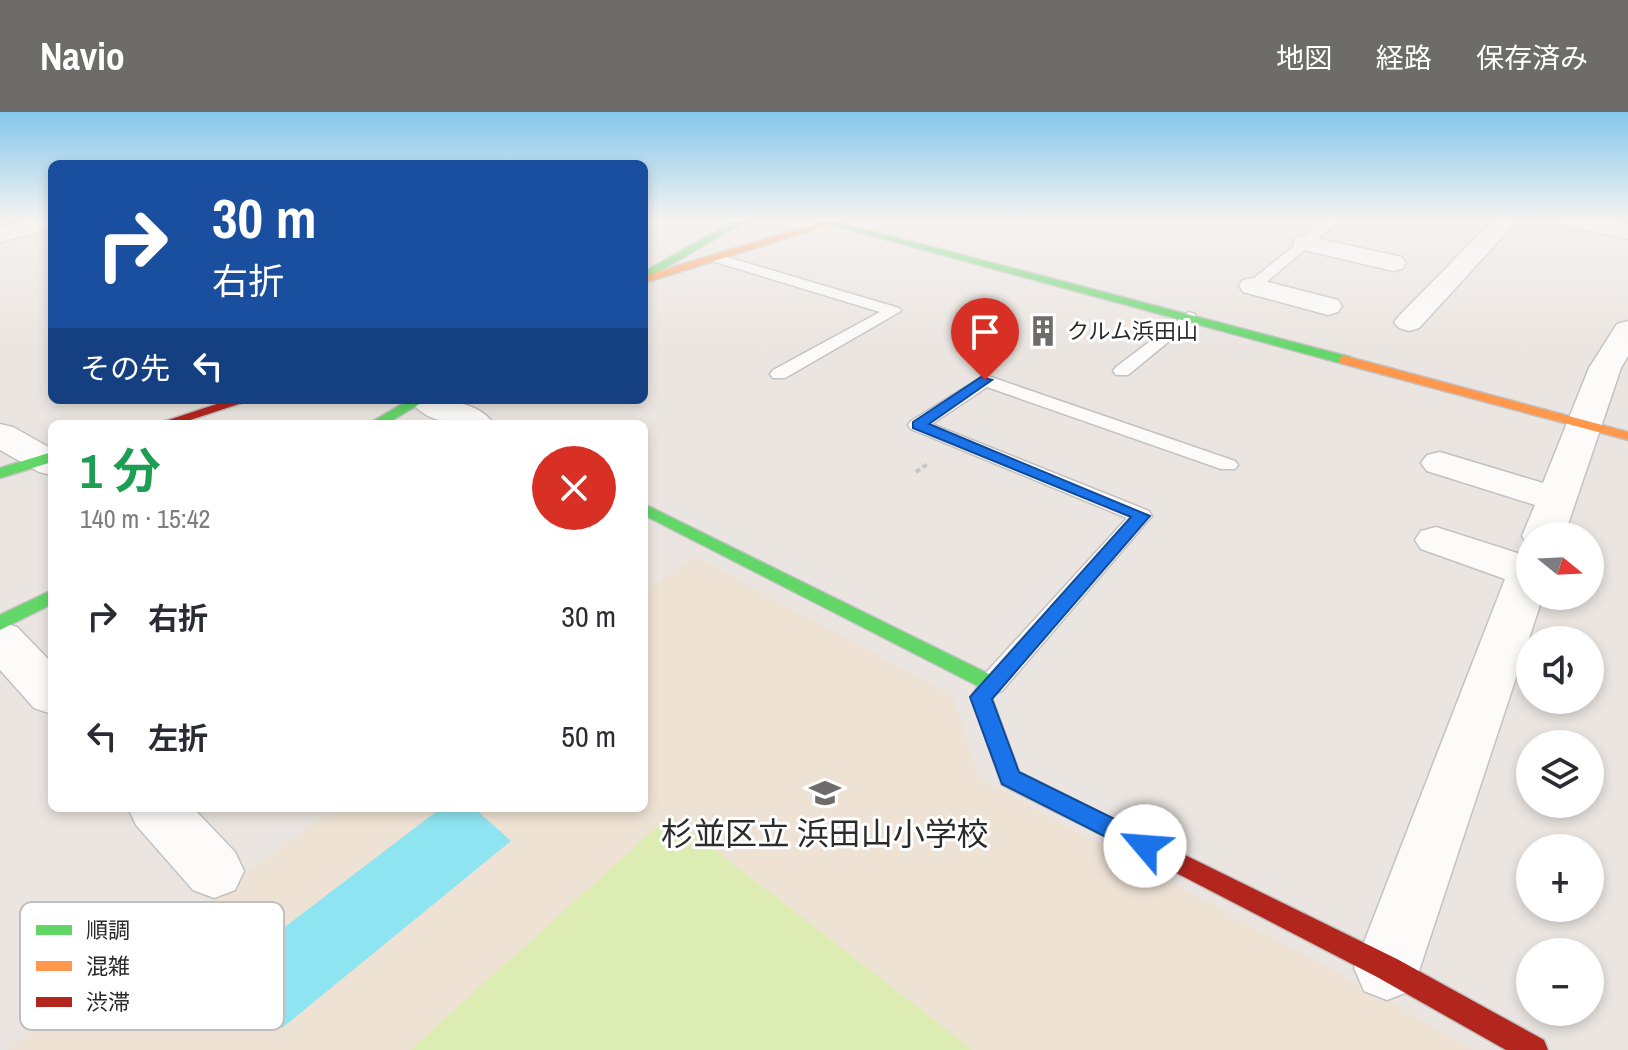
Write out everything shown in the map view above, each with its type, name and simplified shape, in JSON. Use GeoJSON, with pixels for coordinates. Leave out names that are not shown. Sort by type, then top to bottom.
{"type":"FeatureCollection","features":[{"type":"Feature","properties":{"kind":"street"},"geometry":{"type":"LineString","coordinates":[[648,274],[666,264]]}},
{"type":"Feature","properties":{"kind":"street"},"geometry":{"type":"LineString","coordinates":[[648,275],[693,264]]}},
{"type":"Feature","properties":{"kind":"street"},"geometry":{"type":"LineString","coordinates":[[993,264],[1628,436]]}},
{"type":"Feature","properties":{"kind":"street"},"geometry":{"type":"LineString","coordinates":[[1409,322],[1464,264]]}},
{"type":"Feature","properties":{"kind":"street"},"geometry":{"type":"LineString","coordinates":[[1253,286],[1328,306]]}},
{"type":"Feature","properties":{"kind":"street"},"geometry":{"type":"LineString","coordinates":[[1548,522],[1605,368],[1628,330]]}},
{"type":"Feature","properties":{"kind":"street"},"geometry":{"type":"LineString","coordinates":[[176,420],[230,404]]}},
{"type":"Feature","properties":{"kind":"street"},"geometry":{"type":"LineString","coordinates":[[382,420],[412,404]]}},
{"type":"Feature","properties":{"kind":"street"},"geometry":{"type":"LineString","coordinates":[[435,404],[468,420]]}},
{"type":"Feature","properties":{"kind":"street"},"geometry":{"type":"LineString","coordinates":[[0,435],[48,459]]}},
{"type":"Feature","properties":{"kind":"street"},"geometry":{"type":"LineString","coordinates":[[0,473],[48,460]]}},
{"type":"Feature","properties":{"kind":"street"},"geometry":{"type":"LineString","coordinates":[[1440,463],[1556,499]]}},
{"type":"Feature","properties":{"kind":"street"},"geometry":{"type":"LineString","coordinates":[[648,511],[992,684],[981,697],[1010,778],[1387,968],[1534,1050]]}},
{"type":"Feature","properties":{"kind":"street"},"geometry":{"type":"LineString","coordinates":[[1436,540],[1516,567]]}},
{"type":"Feature","properties":{"kind":"street"},"geometry":{"type":"LineString","coordinates":[[0,623],[48,598]]}},
{"type":"Feature","properties":{"kind":"street"},"geometry":{"type":"LineString","coordinates":[[1387,968],[1516,610]]}},
{"type":"Feature","properties":{"kind":"street"},"geometry":{"type":"LineString","coordinates":[[0,639],[48,691]]}},
{"type":"Feature","properties":{"kind":"street"},"geometry":{"type":"LineString","coordinates":[[160,812],[214,871]]}},
{"type":"Feature","properties":{"kind":"lane"},"geometry":{"type":"LineString","coordinates":[[736,264],[893,311],[779,374]]}},
{"type":"Feature","properties":{"kind":"lane"},"geometry":{"type":"LineString","coordinates":[[1253,286],[1280,264]]}},
{"type":"Feature","properties":{"kind":"lane"},"geometry":{"type":"LineString","coordinates":[[1122,371],[1189,317]]}},
{"type":"Feature","properties":{"kind":"lane"},"geometry":{"type":"LineString","coordinates":[[992,684],[1141,516],[918,425],[985,380],[1228,465]]}},
{"type":"Feature","properties":{"kind":"shaded area","name":"杉並区立 浜田山小学校"},"geometry":{"type":"Polygon","coordinates":[[[695,556],[953,696],[979,778],[1474,1050],[7,1050],[34,1030],[284,1030],[284,902],[207,902],[329,812],[648,812],[648,588],[695,556]]]}},
{"type":"Feature","properties":{"kind":"green space"},"geometry":{"type":"Polygon","coordinates":[[[670,815],[973,1050],[410,1050],[670,815]]]}},
{"type":"Feature","properties":{"kind":"water"},"geometry":{"type":"Polygon","coordinates":[[[436,812],[478,812],[511,841],[284,1026],[284,928],[436,812]]]}},
{"type":"Feature","properties":{"kind":"traffic: fast"},"geometry":{"type":"LineString","coordinates":[[648,275],[667,264]]}},
{"type":"Feature","properties":{"kind":"traffic: fast"},"geometry":{"type":"LineString","coordinates":[[987,264],[1345,360]]}},
{"type":"Feature","properties":{"kind":"traffic: fast"},"geometry":{"type":"LineString","coordinates":[[382,420],[412,404]]}},
{"type":"Feature","properties":{"kind":"traffic: fast"},"geometry":{"type":"LineString","coordinates":[[0,473],[48,458]]}},
{"type":"Feature","properties":{"kind":"traffic: fast"},"geometry":{"type":"LineString","coordinates":[[648,511],[992,684],[981,697],[1010,778],[1136,841]]}},
{"type":"Feature","properties":{"kind":"traffic: fast"},"geometry":{"type":"LineString","coordinates":[[0,623],[48,598]]}},
{"type":"Feature","properties":{"kind":"traffic: slow"},"geometry":{"type":"LineString","coordinates":[[648,279],[697,264]]}},
{"type":"Feature","properties":{"kind":"traffic: slow"},"geometry":{"type":"LineString","coordinates":[[1345,360],[1628,436]]}},
{"type":"Feature","properties":{"kind":"traffic: jam"},"geometry":{"type":"LineString","coordinates":[[176,420],[230,404]]}},
{"type":"Feature","properties":{"kind":"traffic: jam"},"geometry":{"type":"LineString","coordinates":[[1136,841],[1387,968],[1534,1050]]}},
{"type":"Feature","properties":{"kind":"place","name":"クルム浜田山"},"geometry":{"type":"Point","coordinates":[1043,331]}},
{"type":"Feature","properties":{"kind":"place","name":"杉並区立 浜田山小学校"},"geometry":{"type":"Point","coordinates":[825,793]}},
{"type":"Feature","properties":{"kind":"route"},"geometry":{"type":"LineString","coordinates":[[985,380],[918,425],[1141,516],[981,697],[1010,778],[1145,846]]}}]}
